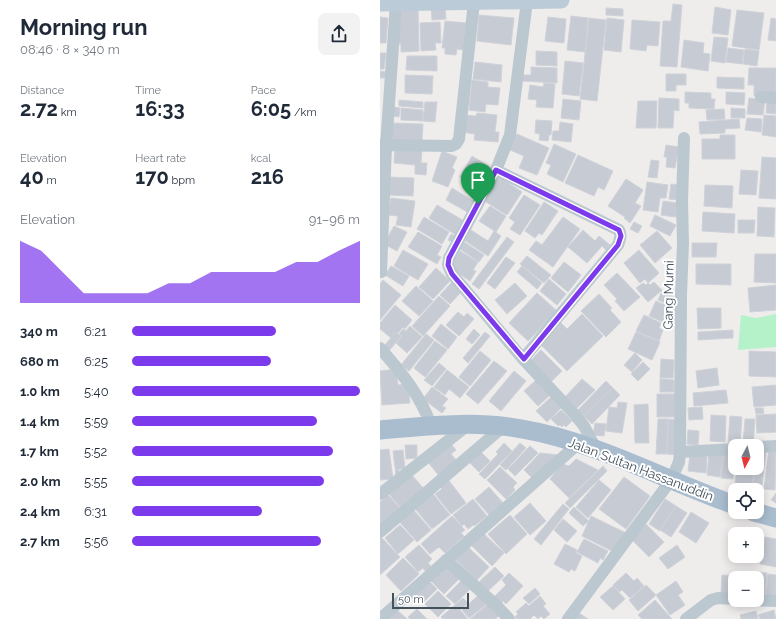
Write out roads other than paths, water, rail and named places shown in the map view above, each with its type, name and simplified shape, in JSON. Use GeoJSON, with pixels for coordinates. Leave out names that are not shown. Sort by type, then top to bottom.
{"type":"FeatureCollection","features":[{"type":"Feature","properties":{"kind":"main road","name":"Jalan Sultan Hassanuddin"},"geometry":{"type":"LineString","coordinates":[[380,430],[468,424],[504,426],[540,432],[588,446],[728,502]]}},
{"type":"Feature","properties":{"kind":"main road"},"geometry":{"type":"LineString","coordinates":[[764,515],[776,518]]}},
{"type":"Feature","properties":{"kind":"street"},"geometry":{"type":"LineString","coordinates":[[381,272],[383,146],[388,3],[561,0]]}},
{"type":"Feature","properties":{"kind":"street"},"geometry":{"type":"LineString","coordinates":[[380,619],[446,560],[588,446],[584,426],[524,359],[452,274],[448,265],[449,258],[496,170],[510,135],[527,1]]}},
{"type":"Feature","properties":{"kind":"street"},"geometry":{"type":"LineString","coordinates":[[383,146],[452,146],[456,144],[459,139],[474,2]]}},
{"type":"Feature","properties":{"kind":"street"},"geometry":{"type":"LineString","coordinates":[[761,97],[776,98]]}},
{"type":"Feature","properties":{"kind":"street","name":"Gang Murni"},"geometry":{"type":"LineString","coordinates":[[568,619],[671,480],[679,462],[684,138]]}},
{"type":"Feature","properties":{"kind":"street"},"geometry":{"type":"LineString","coordinates":[[496,170],[619,230],[621,236],[618,245],[524,359]]}},
{"type":"Feature","properties":{"kind":"street"},"geometry":{"type":"LineString","coordinates":[[380,348],[409,383],[423,406],[431,426]]}},
{"type":"Feature","properties":{"kind":"street"},"geometry":{"type":"LineString","coordinates":[[380,494],[468,424]]}},
{"type":"Feature","properties":{"kind":"street"},"geometry":{"type":"LineString","coordinates":[[380,532],[504,426]]}},
{"type":"Feature","properties":{"kind":"street"},"geometry":{"type":"LineString","coordinates":[[764,447],[776,446]]}},
{"type":"Feature","properties":{"kind":"street"},"geometry":{"type":"LineString","coordinates":[[680,452],[728,449]]}},
{"type":"Feature","properties":{"kind":"street"},"geometry":{"type":"LineString","coordinates":[[446,560],[504,617]]}},
{"type":"Feature","properties":{"kind":"street"},"geometry":{"type":"LineString","coordinates":[[686,619],[711,600],[718,598],[728,599]]}},
{"type":"Feature","properties":{"kind":"street"},"geometry":{"type":"LineString","coordinates":[[764,600],[776,601]]}}]}
